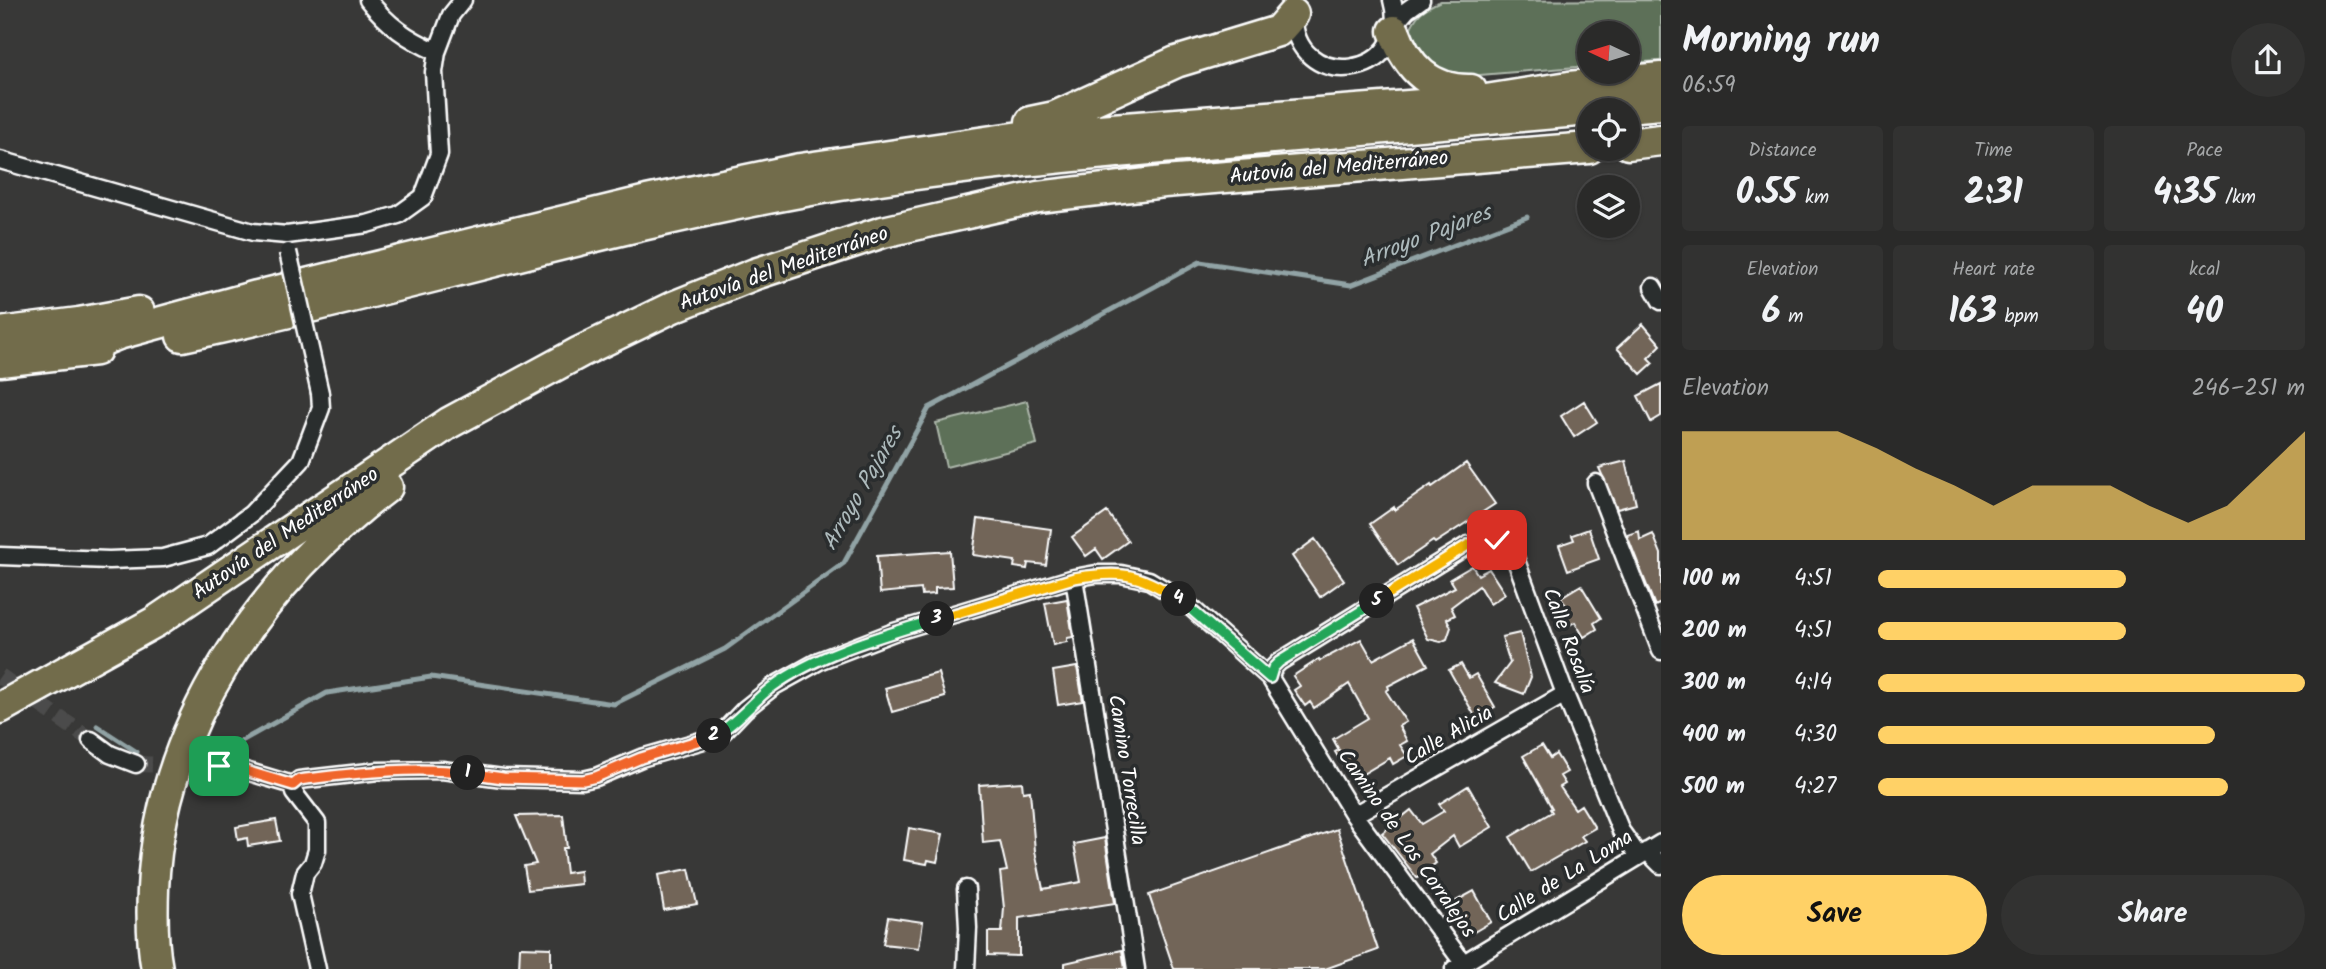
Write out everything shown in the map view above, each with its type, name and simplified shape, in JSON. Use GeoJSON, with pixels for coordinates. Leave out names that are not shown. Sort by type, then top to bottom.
{"type":"FeatureCollection","features":[{"type":"Feature","properties":{"kind":"highway"},"geometry":{"type":"LineString","coordinates":[[950,146],[985,131],[1055,117],[1177,62],[1278,31],[1295,7]]}},
{"type":"Feature","properties":{"kind":"highway"},"geometry":{"type":"LineString","coordinates":[[1394,27],[1401,51],[1416,70],[1437,85],[1461,90],[1569,87]]}},
{"type":"Feature","properties":{"kind":"highway"},"geometry":{"type":"LineString","coordinates":[[76,351],[117,334],[257,296],[647,201],[800,169],[1034,135],[1486,100],[1569,87],[1661,78]]}},
{"type":"Feature","properties":{"kind":"highway","name":"Autovía del Mediterráneo"},"geometry":{"type":"LineString","coordinates":[[1640,106],[1661,104]]}},
{"type":"Feature","properties":{"kind":"highway","name":"Autovía del Mediterráneo"},"geometry":{"type":"LineString","coordinates":[[0,361],[121,348],[248,322],[578,239],[753,201],[839,186],[1053,157],[1577,111]]}},
{"type":"Feature","properties":{"kind":"highway"},"geometry":{"type":"LineString","coordinates":[[1640,143],[1661,140]]}},
{"type":"Feature","properties":{"kind":"highway","name":"Autovía del Mediterráneo"},"geometry":{"type":"LineString","coordinates":[[0,708],[155,622],[449,423],[494,401],[580,352],[673,307],[755,275],[883,232],[1038,197],[1164,181],[1577,149]]}},
{"type":"Feature","properties":{"kind":"highway"},"geometry":{"type":"LineString","coordinates":[[0,333],[79,323],[211,298],[257,296]]}},
{"type":"Feature","properties":{"kind":"highway"},"geometry":{"type":"LineString","coordinates":[[157,969],[152,909],[155,859],[162,813],[192,723],[217,675],[248,628],[282,585],[316,549],[362,506],[457,435],[494,401]]}},
{"type":"Feature","properties":{"kind":"street"},"geometry":{"type":"LineString","coordinates":[[368,0],[386,22],[408,39],[437,52]]}},
{"type":"Feature","properties":{"kind":"street"},"geometry":{"type":"LineString","coordinates":[[0,160],[253,232],[286,235],[367,224],[398,215],[423,197],[439,154],[434,72],[437,52],[451,15],[463,0]]}},
{"type":"Feature","properties":{"kind":"street"},"geometry":{"type":"LineString","coordinates":[[1392,0],[1394,27]]}},
{"type":"Feature","properties":{"kind":"street"},"geometry":{"type":"LineString","coordinates":[[1295,7],[1296,34],[1304,49],[1315,60],[1332,68],[1349,69],[1367,64],[1384,51],[1394,27],[1407,10],[1420,0]]}},
{"type":"Feature","properties":{"kind":"street"},"geometry":{"type":"LineString","coordinates":[[0,556],[109,560],[163,558],[208,546],[251,514],[301,461],[321,408],[286,235]]}},
{"type":"Feature","properties":{"kind":"street"},"geometry":{"type":"LineString","coordinates":[[1596,483],[1661,652]]}},
{"type":"Feature","properties":{"kind":"street","name":"Calle Rosalía"},"geometry":{"type":"LineString","coordinates":[[1270,678],[1273,668],[1279,662],[1468,545],[1497,540],[1514,555],[1565,694],[1621,831],[1649,850],[1661,865]]}},
{"type":"Feature","properties":{"kind":"street","name":"Camino de Los Corralejos"},"geometry":{"type":"LineString","coordinates":[[293,785],[306,779],[442,769],[503,778],[583,780],[596,777],[641,758],[711,738],[724,731],[774,686],[821,660],[894,632],[1074,578],[1096,574],[1121,574],[1149,580],[1185,602],[1270,678],[1354,815],[1459,966]]}},
{"type":"Feature","properties":{"kind":"street","name":"Camino Torrecilla"},"geometry":{"type":"LineString","coordinates":[[1074,578],[1136,969]]}},
{"type":"Feature","properties":{"kind":"street","name":"Calle Alicia"},"geometry":{"type":"LineString","coordinates":[[1354,815],[1565,694]]}},
{"type":"Feature","properties":{"kind":"street"},"geometry":{"type":"LineString","coordinates":[[91,740],[110,754],[136,764]]}},
{"type":"Feature","properties":{"kind":"street"},"geometry":{"type":"LineString","coordinates":[[219,766],[293,785],[294,793],[317,822],[317,850],[301,884],[300,894],[317,969]]}},
{"type":"Feature","properties":{"kind":"street","name":"Calle de La Loma"},"geometry":{"type":"LineString","coordinates":[[1459,966],[1649,850]]}},
{"type":"Feature","properties":{"kind":"street"},"geometry":{"type":"LineString","coordinates":[[966,889],[967,969]]}},
{"type":"Feature","properties":{"kind":"green space"},"geometry":{"type":"Polygon","coordinates":[[[1661,0],[1661,61],[1640,62],[1640,21],[1577,21],[1577,67],[1468,76],[1449,74],[1419,58],[1409,32],[1421,12],[1441,1],[1661,0]]]}},
{"type":"Feature","properties":{"kind":"green space"},"geometry":{"type":"Polygon","coordinates":[[[1027,401],[1037,444],[946,467],[936,423],[1027,401]]]}},
{"type":"Feature","properties":{"kind":"building"},"geometry":{"type":"Polygon","coordinates":[[[1643,324],[1661,345],[1648,358],[1653,363],[1641,374],[1617,348],[1643,324]]]}},
{"type":"Feature","properties":{"kind":"building"},"geometry":{"type":"Polygon","coordinates":[[[1661,384],[1661,416],[1651,422],[1638,396],[1661,384]]]}},
{"type":"Feature","properties":{"kind":"building"},"geometry":{"type":"Polygon","coordinates":[[[1584,401],[1597,422],[1574,437],[1561,416],[1584,401]]]}},
{"type":"Feature","properties":{"kind":"building"},"geometry":{"type":"Polygon","coordinates":[[[1626,461],[1636,504],[1617,509],[1599,468],[1626,461]]]}},
{"type":"Feature","properties":{"kind":"building"},"geometry":{"type":"Polygon","coordinates":[[[1466,463],[1495,504],[1398,565],[1370,524],[1466,463]]]}},
{"type":"Feature","properties":{"kind":"building"},"geometry":{"type":"Polygon","coordinates":[[[1107,512],[1128,541],[1103,559],[1096,549],[1086,556],[1072,537],[1107,512]]]}},
{"type":"Feature","properties":{"kind":"building"},"geometry":{"type":"Polygon","coordinates":[[[978,519],[1051,529],[1046,565],[1028,563],[1027,569],[1014,567],[1015,561],[973,555],[978,519]]]}},
{"type":"Feature","properties":{"kind":"building"},"geometry":{"type":"Polygon","coordinates":[[[1589,529],[1599,559],[1568,570],[1559,545],[1574,540],[1572,535],[1589,529]]]}},
{"type":"Feature","properties":{"kind":"building"},"geometry":{"type":"Polygon","coordinates":[[[1639,531],[1640,540],[1653,534],[1661,554],[1661,603],[1655,606],[1627,535],[1639,531]]]}},
{"type":"Feature","properties":{"kind":"building"},"geometry":{"type":"Polygon","coordinates":[[[1315,539],[1344,580],[1320,597],[1292,556],[1315,539]]]}},
{"type":"Feature","properties":{"kind":"building"},"geometry":{"type":"Polygon","coordinates":[[[950,551],[953,587],[935,588],[935,594],[922,595],[921,589],[880,593],[877,556],[950,551]]]}},
{"type":"Feature","properties":{"kind":"building"},"geometry":{"type":"Polygon","coordinates":[[[1472,566],[1478,575],[1489,569],[1505,594],[1490,604],[1479,586],[1451,607],[1455,615],[1447,619],[1451,627],[1447,639],[1441,642],[1428,639],[1413,608],[1455,587],[1450,579],[1472,566]]]}},
{"type":"Feature","properties":{"kind":"building"},"geometry":{"type":"Polygon","coordinates":[[[1581,585],[1601,618],[1594,623],[1597,629],[1584,637],[1575,622],[1566,627],[1559,615],[1568,609],[1561,597],[1581,585]]]}},
{"type":"Feature","properties":{"kind":"building"},"geometry":{"type":"Polygon","coordinates":[[[1067,599],[1073,637],[1067,638],[1067,642],[1053,645],[1045,603],[1067,599]]]}},
{"type":"Feature","properties":{"kind":"building"},"geometry":{"type":"Polygon","coordinates":[[[1520,633],[1531,677],[1524,694],[1495,683],[1510,663],[1502,637],[1520,633]]]}},
{"type":"Feature","properties":{"kind":"building"},"geometry":{"type":"Polygon","coordinates":[[[1413,638],[1428,665],[1388,686],[1386,691],[1406,722],[1399,726],[1407,741],[1400,745],[1407,756],[1393,764],[1390,758],[1356,778],[1351,771],[1348,773],[1335,752],[1339,750],[1333,739],[1368,718],[1349,684],[1314,708],[1310,702],[1305,706],[1294,690],[1300,686],[1293,676],[1319,659],[1320,661],[1361,639],[1373,660],[1413,638]]]}},
{"type":"Feature","properties":{"kind":"building"},"geometry":{"type":"Polygon","coordinates":[[[1461,664],[1469,678],[1476,674],[1495,707],[1476,718],[1449,670],[1461,664]]]}},
{"type":"Feature","properties":{"kind":"building"},"geometry":{"type":"Polygon","coordinates":[[[1077,667],[1083,701],[1058,705],[1053,671],[1077,667]]]}},
{"type":"Feature","properties":{"kind":"building"},"geometry":{"type":"Polygon","coordinates":[[[938,673],[945,697],[892,712],[885,688],[938,673]]]}},
{"type":"Feature","properties":{"kind":"building"},"geometry":{"type":"Polygon","coordinates":[[[1542,745],[1550,758],[1556,754],[1567,772],[1560,776],[1565,784],[1560,787],[1575,809],[1581,805],[1595,828],[1581,836],[1585,841],[1531,872],[1510,837],[1552,812],[1523,756],[1542,745]]]}},
{"type":"Feature","properties":{"kind":"building"},"geometry":{"type":"Polygon","coordinates":[[[1022,782],[1023,792],[1030,791],[1035,851],[1043,889],[1081,882],[1074,844],[1105,838],[1115,903],[1019,918],[1019,956],[988,955],[988,932],[1002,932],[1004,908],[1000,872],[1007,871],[1000,841],[983,843],[979,785],[1022,782]]]}},
{"type":"Feature","properties":{"kind":"building"},"geometry":{"type":"Polygon","coordinates":[[[1468,786],[1492,827],[1459,847],[1453,836],[1430,854],[1436,863],[1417,878],[1382,833],[1411,810],[1422,824],[1444,811],[1439,804],[1468,786]]]}},
{"type":"Feature","properties":{"kind":"building"},"geometry":{"type":"Polygon","coordinates":[[[563,815],[567,848],[563,848],[566,873],[580,871],[581,884],[528,890],[524,866],[536,864],[516,816],[563,815]]]}},
{"type":"Feature","properties":{"kind":"building"},"geometry":{"type":"Polygon","coordinates":[[[276,820],[280,841],[248,846],[247,838],[238,840],[236,827],[276,820]]]}},
{"type":"Feature","properties":{"kind":"building"},"geometry":{"type":"Polygon","coordinates":[[[909,828],[943,834],[937,862],[928,860],[927,864],[904,860],[909,828]]]}},
{"type":"Feature","properties":{"kind":"building"},"geometry":{"type":"Polygon","coordinates":[[[1337,829],[1378,950],[1325,969],[1174,969],[1149,895],[1337,829]]]}},
{"type":"Feature","properties":{"kind":"building"},"geometry":{"type":"Polygon","coordinates":[[[689,869],[697,904],[664,910],[658,875],[689,869]]]}},
{"type":"Feature","properties":{"kind":"building"},"geometry":{"type":"Polygon","coordinates":[[[1474,891],[1491,922],[1474,932],[1455,926],[1445,907],[1474,891]]]}},
{"type":"Feature","properties":{"kind":"building"},"geometry":{"type":"Polygon","coordinates":[[[888,917],[923,922],[919,948],[883,944],[888,917]]]}},
{"type":"Feature","properties":{"kind":"building"},"geometry":{"type":"Polygon","coordinates":[[[520,947],[551,948],[551,969],[519,969],[520,947]]]}},
{"type":"Feature","properties":{"kind":"building"},"geometry":{"type":"Polygon","coordinates":[[[1122,950],[1125,969],[1065,969],[1065,963],[1122,950]]]}},
{"type":"Feature","properties":{"kind":"waterway","name":"Arroyo Pajares"},"geometry":{"type":"LineString","coordinates":[[224,751],[327,693],[431,677],[614,704],[725,649],[844,563],[929,408],[1200,262],[1351,285],[1527,217]]}},
{"type":"Feature","properties":{"kind":"waterway","name":"Arroyo Pajares"},"geometry":{"type":"LineString","coordinates":[[97,726],[137,752]]}},
{"type":"Feature","properties":{"kind":"tunnel"},"geometry":{"type":"LineString","coordinates":[[0,676],[91,740]]}},
{"type":"Feature","properties":{"kind":"tunnel"},"geometry":{"type":"LineString","coordinates":[[136,764],[219,766]]}},
{"type":"Feature","properties":{"kind":"route"},"geometry":{"type":"LineString","coordinates":[[219,766],[293,785],[299,780],[377,771],[442,769],[503,778],[583,780],[641,758],[711,738],[724,731],[774,686],[821,660],[894,632],[1074,578],[1096,574],[1121,574],[1149,580],[1185,602],[1270,678],[1273,668],[1279,662],[1468,545],[1497,540]]}}]}
